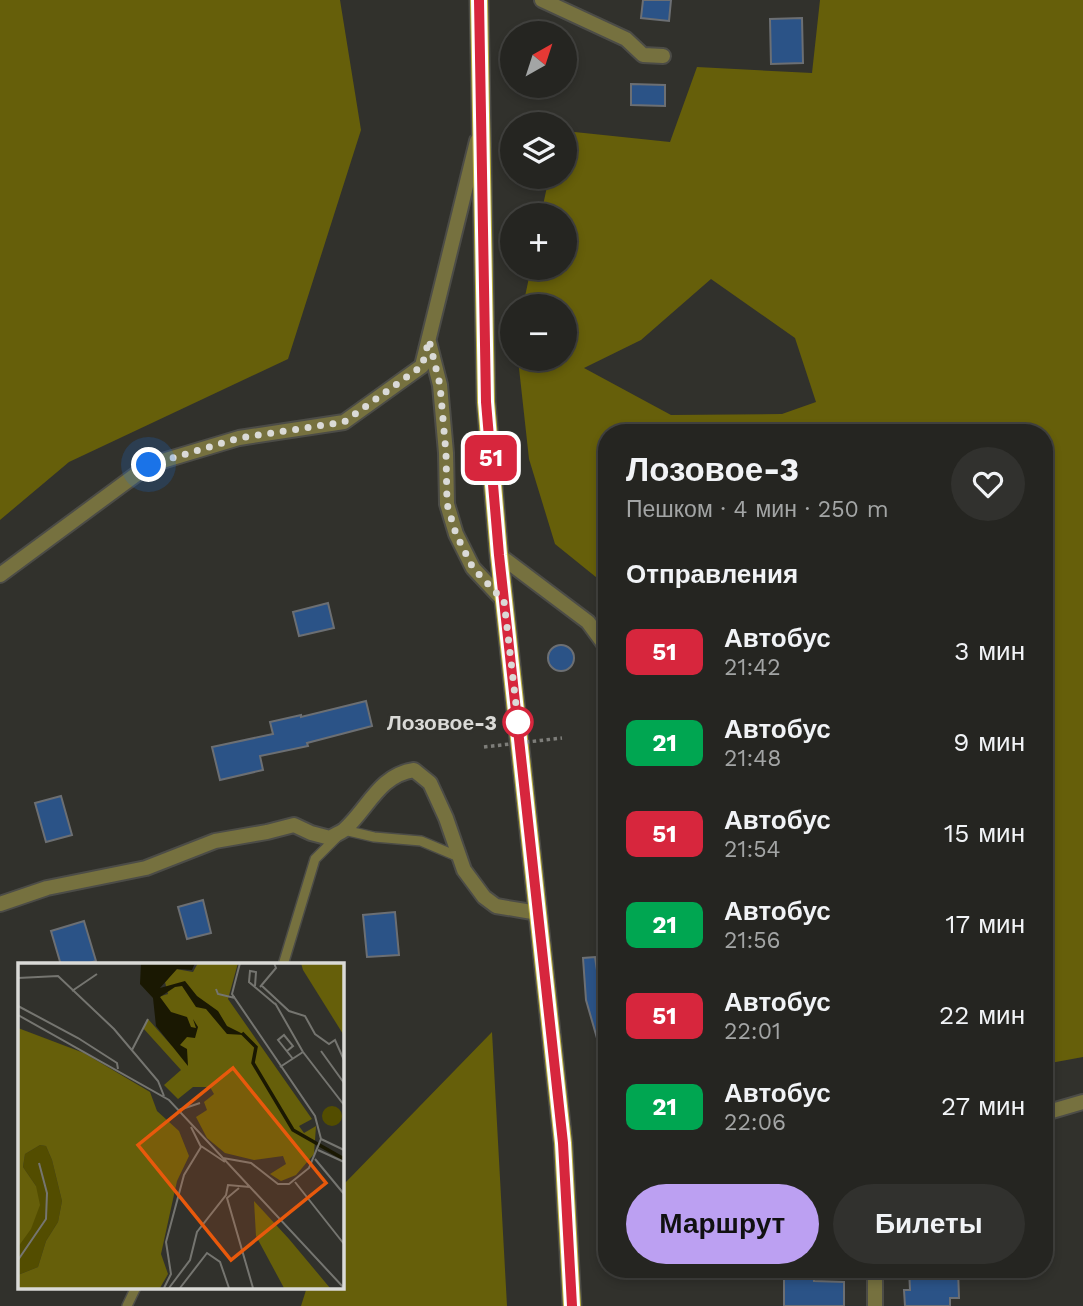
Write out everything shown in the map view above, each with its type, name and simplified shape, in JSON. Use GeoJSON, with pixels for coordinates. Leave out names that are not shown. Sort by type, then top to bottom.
{"type":"FeatureCollection","features":[{"type":"Feature","properties":{"kind":"main road"},"geometry":{"type":"LineString","coordinates":[[478,0],[486,402],[499,555],[563,1143],[572,1306]]}},
{"type":"Feature","properties":{"kind":"street"},"geometry":{"type":"LineString","coordinates":[[542,0],[626,38],[643,55],[663,56]]}},
{"type":"Feature","properties":{"kind":"street"},"geometry":{"type":"LineString","coordinates":[[0,575],[149,465],[239,438],[344,422],[422,366],[481,127]]}},
{"type":"Feature","properties":{"kind":"street"},"geometry":{"type":"LineString","coordinates":[[429,340],[440,385],[447,504],[456,534],[473,568],[504,601]]}},
{"type":"Feature","properties":{"kind":"street"},"geometry":{"type":"LineString","coordinates":[[499,555],[588,622],[598,636]]}},
{"type":"Feature","properties":{"kind":"street"},"geometry":{"type":"LineString","coordinates":[[0,904],[47,888],[146,868],[215,841],[294,825],[330,838],[344,830],[385,784],[400,772],[414,770],[430,783],[446,818],[459,857],[484,897],[496,906],[538,913]]}},
{"type":"Feature","properties":{"kind":"street"},"geometry":{"type":"LineString","coordinates":[[1053,1111],[1083,1102]]}},
{"type":"Feature","properties":{"kind":"street"},"geometry":{"type":"LineString","coordinates":[[874,1306],[875,1278]]}},
{"type":"Feature","properties":{"kind":"lane"},"geometry":{"type":"LineString","coordinates":[[284,963],[315,859],[344,830],[421,841],[459,857]]}},
{"type":"Feature","properties":{"kind":"lane"},"geometry":{"type":"LineString","coordinates":[[127,1306],[136,1288]]}},
{"type":"Feature","properties":{"kind":"path"},"geometry":{"type":"LineString","coordinates":[[484,747],[562,738]]}},
{"type":"Feature","properties":{"kind":"shaded area"},"geometry":{"type":"Polygon","coordinates":[[[0,0],[340,0],[361,130],[288,359],[69,462],[0,520],[0,0]]]}},
{"type":"Feature","properties":{"kind":"shaded area"},"geometry":{"type":"Polygon","coordinates":[[[820,0],[1083,0],[1083,1057],[1053,1063],[1053,424],[598,424],[598,579],[555,544],[529,459],[519,371],[577,371],[577,294],[526,294],[528,280],[577,280],[577,203],[544,203],[546,189],[577,189],[577,132],[670,142],[697,67],[812,73],[820,0]],[[711,279],[641,340],[584,368],[671,415],[782,414],[816,402],[795,338],[711,279]]]}},
{"type":"Feature","properties":{"kind":"shaded area"},"geometry":{"type":"Polygon","coordinates":[[[492,1032],[507,1306],[301,1306],[307,1288],[343,1288],[345,1183],[492,1032]]]}},
{"type":"Feature","properties":{"kind":"building"},"geometry":{"type":"Polygon","coordinates":[[[643,0],[671,0],[669,21],[641,18],[643,0]]]}},
{"type":"Feature","properties":{"kind":"building"},"geometry":{"type":"Polygon","coordinates":[[[802,18],[803,63],[771,64],[770,19],[802,18]]]}},
{"type":"Feature","properties":{"kind":"building"},"geometry":{"type":"Polygon","coordinates":[[[631,84],[665,85],[665,106],[631,105],[631,84]]]}},
{"type":"Feature","properties":{"kind":"building"},"geometry":{"type":"Polygon","coordinates":[[[328,603],[334,628],[299,636],[293,612],[328,603]]]}},
{"type":"Feature","properties":{"kind":"building"},"geometry":{"type":"Polygon","coordinates":[[[561,645],[570,649],[574,658],[570,667],[561,671],[552,667],[548,658],[552,649],[561,645]]]}},
{"type":"Feature","properties":{"kind":"building"},"geometry":{"type":"Polygon","coordinates":[[[366,701],[372,726],[307,743],[308,746],[260,756],[263,770],[220,780],[212,747],[273,734],[270,722],[366,701]]]}},
{"type":"Feature","properties":{"kind":"building"},"geometry":{"type":"Polygon","coordinates":[[[61,796],[72,835],[46,842],[35,803],[61,796]]]}},
{"type":"Feature","properties":{"kind":"building"},"geometry":{"type":"Polygon","coordinates":[[[203,900],[211,933],[187,939],[178,907],[203,900]]]}},
{"type":"Feature","properties":{"kind":"building"},"geometry":{"type":"Polygon","coordinates":[[[395,912],[399,955],[367,957],[363,915],[395,912]]]}},
{"type":"Feature","properties":{"kind":"building"},"geometry":{"type":"Polygon","coordinates":[[[84,921],[96,961],[60,963],[51,931],[84,921]]]}},
{"type":"Feature","properties":{"kind":"building"},"geometry":{"type":"Polygon","coordinates":[[[595,957],[598,977],[598,1042],[586,1000],[583,958],[595,957]]]}},
{"type":"Feature","properties":{"kind":"building"},"geometry":{"type":"Polygon","coordinates":[[[784,1278],[844,1282],[844,1306],[784,1306],[784,1278]]]}},
{"type":"Feature","properties":{"kind":"building"},"geometry":{"type":"Polygon","coordinates":[[[909,1278],[958,1278],[959,1298],[950,1298],[950,1306],[905,1306],[904,1290],[910,1290],[909,1278]]]}},
{"type":"Feature","properties":{"kind":"bus line","name":"51"},"geometry":{"type":"LineString","coordinates":[[479,0],[486,402],[499,555],[563,1143],[572,1306]]}},
{"type":"Feature","properties":{"kind":"place","name":"Лозовое-3"},"geometry":{"type":"Point","coordinates":[518,722]}},
{"type":"Feature","properties":{"kind":"route"},"geometry":{"type":"LineString","coordinates":[[149,465],[239,438],[344,422],[422,366],[429,340],[440,385],[447,504],[456,534],[473,568],[504,601],[518,722]]}}]}
